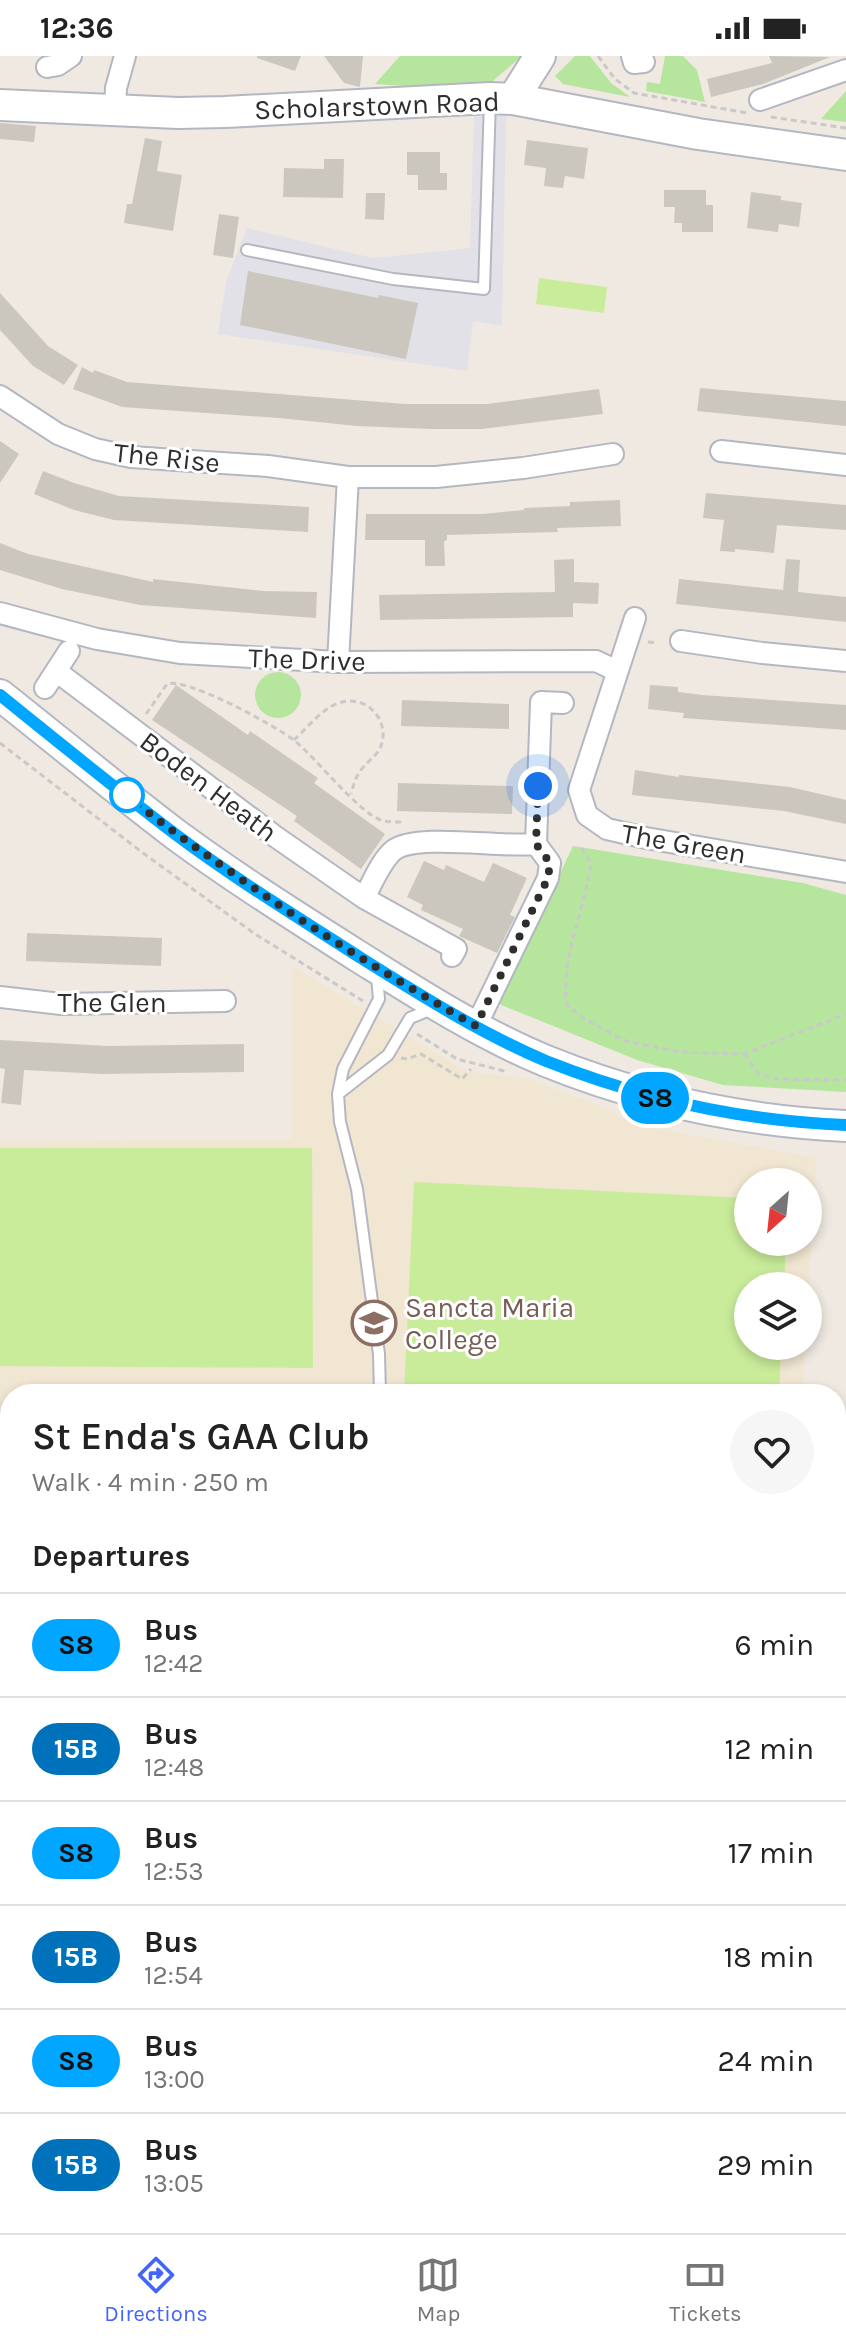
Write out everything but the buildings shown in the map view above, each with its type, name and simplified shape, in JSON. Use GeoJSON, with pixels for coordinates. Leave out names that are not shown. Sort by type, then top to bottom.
{"type":"FeatureCollection","features":[{"type":"Feature","properties":{"kind":"main road"},"geometry":{"type":"LineString","coordinates":[[501,99],[540,56]]}},
{"type":"Feature","properties":{"kind":"main road","name":"Scholarstown Road"},"geometry":{"type":"LineString","coordinates":[[0,105],[178,113],[501,99],[698,134],[846,155]]}},
{"type":"Feature","properties":{"kind":"main road"},"geometry":{"type":"LineString","coordinates":[[0,695],[177,835],[376,967],[476,1026],[544,1060],[621,1088],[687,1106],[803,1124],[846,1126]]}},
{"type":"Feature","properties":{"kind":"street"},"geometry":{"type":"LineString","coordinates":[[47,67],[58,65],[71,56]]}},
{"type":"Feature","properties":{"kind":"street"},"geometry":{"type":"LineString","coordinates":[[115,109],[116,88],[125,56]]}},
{"type":"Feature","properties":{"kind":"street"},"geometry":{"type":"LineString","coordinates":[[761,110],[846,70]]}},
{"type":"Feature","properties":{"kind":"street","name":"The Rise"},"geometry":{"type":"LineString","coordinates":[[0,396],[58,434],[107,452],[131,457],[268,466],[348,477],[436,477],[613,454]]}},
{"type":"Feature","properties":{"kind":"street"},"geometry":{"type":"LineString","coordinates":[[721,451],[846,465]]}},
{"type":"Feature","properties":{"kind":"street"},"geometry":{"type":"LineString","coordinates":[[338,662],[348,477]]}},
{"type":"Feature","properties":{"kind":"street","name":"The Drive"},"geometry":{"type":"LineString","coordinates":[[0,613],[97,639],[180,653],[338,662],[596,661],[617,671]]}},
{"type":"Feature","properties":{"kind":"street","name":"The Green"},"geometry":{"type":"LineString","coordinates":[[635,618],[579,790],[587,815],[607,829],[646,838],[846,872]]}},
{"type":"Feature","properties":{"kind":"street"},"geometry":{"type":"LineString","coordinates":[[681,641],[846,661]]}},
{"type":"Feature","properties":{"kind":"street","name":"Boden Heath"},"geometry":{"type":"LineString","coordinates":[[69,651],[51,679],[135,731],[276,837],[364,898],[456,949],[452,956]]}},
{"type":"Feature","properties":{"kind":"street"},"geometry":{"type":"LineString","coordinates":[[476,1026],[548,878],[550,863],[536,844],[541,702],[563,703]]}},
{"type":"Feature","properties":{"kind":"street"},"geometry":{"type":"LineString","coordinates":[[364,898],[391,852],[409,842],[515,847],[536,844]]}},
{"type":"Feature","properties":{"kind":"street","name":"The Glen"},"geometry":{"type":"LineString","coordinates":[[0,997],[61,1004],[225,1001]]}},
{"type":"Feature","properties":{"kind":"lane"},"geometry":{"type":"LineString","coordinates":[[247,250],[393,279],[484,289],[501,99]]}},
{"type":"Feature","properties":{"kind":"lane"},"geometry":{"type":"LineString","coordinates":[[376,967],[379,999],[343,1069],[338,1094],[340,1122],[357,1189],[379,1354],[380,1384]]}},
{"type":"Feature","properties":{"kind":"lane"},"geometry":{"type":"LineString","coordinates":[[338,1094],[388,1055],[410,1018],[441,1006]]}},
{"type":"Feature","properties":{"kind":"path"},"geometry":{"type":"LineString","coordinates":[[598,56],[615,79],[634,93],[761,110],[846,128]]}},
{"type":"Feature","properties":{"kind":"path"},"geometry":{"type":"LineString","coordinates":[[644,642],[658,643]]}},
{"type":"Feature","properties":{"kind":"path"},"geometry":{"type":"LineString","coordinates":[[135,731],[167,684],[172,682],[204,692],[294,740],[379,820],[400,822],[398,837],[401,846]]}},
{"type":"Feature","properties":{"kind":"path"},"geometry":{"type":"LineString","coordinates":[[294,740],[336,704],[354,701],[370,706],[379,718],[383,736],[378,754],[360,771],[350,796]]}},
{"type":"Feature","properties":{"kind":"path"},"geometry":{"type":"LineString","coordinates":[[581,848],[591,863],[564,977],[566,1004],[586,1020],[626,1041],[679,1052],[744,1054],[846,1014]]}},
{"type":"Feature","properties":{"kind":"path"},"geometry":{"type":"LineString","coordinates":[[388,1055],[407,1059],[421,1054],[462,1079],[471,1069]]}},
{"type":"Feature","properties":{"kind":"path"},"geometry":{"type":"LineString","coordinates":[[744,1054],[759,1074],[777,1079],[846,1080]]}},
{"type":"Feature","properties":{"kind":"shaded area"},"geometry":{"type":"Polygon","coordinates":[[[474,116],[506,116],[502,326],[473,321],[467,371],[218,334],[226,282],[247,228],[373,258],[470,248],[474,116]]]}},
{"type":"Feature","properties":{"kind":"shaded area","name":"Sancta Maria College"},"geometry":{"type":"Polygon","coordinates":[[[292,966],[468,1072],[525,1078],[614,1111],[619,1117],[641,1126],[817,1158],[816,1168],[734,1168],[734,1256],[811,1256],[810,1272],[734,1272],[734,1360],[804,1360],[803,1384],[0,1384],[0,1141],[292,1140],[292,966]]]}},
{"type":"Feature","properties":{"kind":"green space"},"geometry":{"type":"Polygon","coordinates":[[[400,56],[522,56],[488,85],[452,89],[375,84],[400,56]]]}},
{"type":"Feature","properties":{"kind":"green space"},"geometry":{"type":"Polygon","coordinates":[[[575,56],[590,56],[611,83],[630,97],[563,84],[555,76],[575,56]]]}},
{"type":"Feature","properties":{"kind":"green space"},"geometry":{"type":"Polygon","coordinates":[[[665,56],[683,56],[697,70],[705,102],[646,91],[647,82],[660,84],[665,56]]]}},
{"type":"Feature","properties":{"kind":"green space"},"geometry":{"type":"Polygon","coordinates":[[[846,91],[846,122],[821,119],[846,91]]]}},
{"type":"Feature","properties":{"kind":"green space"},"geometry":{"type":"Polygon","coordinates":[[[539,278],[607,287],[604,313],[536,304],[539,278]]]}},
{"type":"Feature","properties":{"kind":"green space"},"geometry":{"type":"Polygon","coordinates":[[[278,672],[294,679],[301,695],[294,711],[278,718],[262,711],[255,695],[262,679],[278,672]]]}},
{"type":"Feature","properties":{"kind":"green space"},"geometry":{"type":"Polygon","coordinates":[[[573,846],[803,883],[846,895],[846,1092],[723,1085],[637,1060],[499,1004],[573,846]]]}},
{"type":"Feature","properties":{"kind":"green space"},"geometry":{"type":"Polygon","coordinates":[[[0,1148],[312,1148],[313,1368],[0,1366],[0,1148]]]}},
{"type":"Feature","properties":{"kind":"green space"},"geometry":{"type":"Polygon","coordinates":[[[414,1182],[734,1197],[734,1256],[785,1256],[785,1272],[734,1272],[734,1360],[780,1360],[779,1384],[404,1384],[414,1182]]]}},
{"type":"Feature","properties":{"kind":"bus line","name":"S8"},"geometry":{"type":"LineString","coordinates":[[0,695],[177,835],[391,977],[496,1036],[544,1060],[595,1079],[687,1106],[803,1124],[846,1125]]}},
{"type":"Feature","properties":{"kind":"place","name":"Sancta Maria College"},"geometry":{"type":"Point","coordinates":[374,1323]}},
{"type":"Feature","properties":{"kind":"route"},"geometry":{"type":"LineString","coordinates":[[127,795],[177,835],[279,905],[391,977],[476,1026],[548,878],[550,863],[536,844],[538,786]]}}]}
